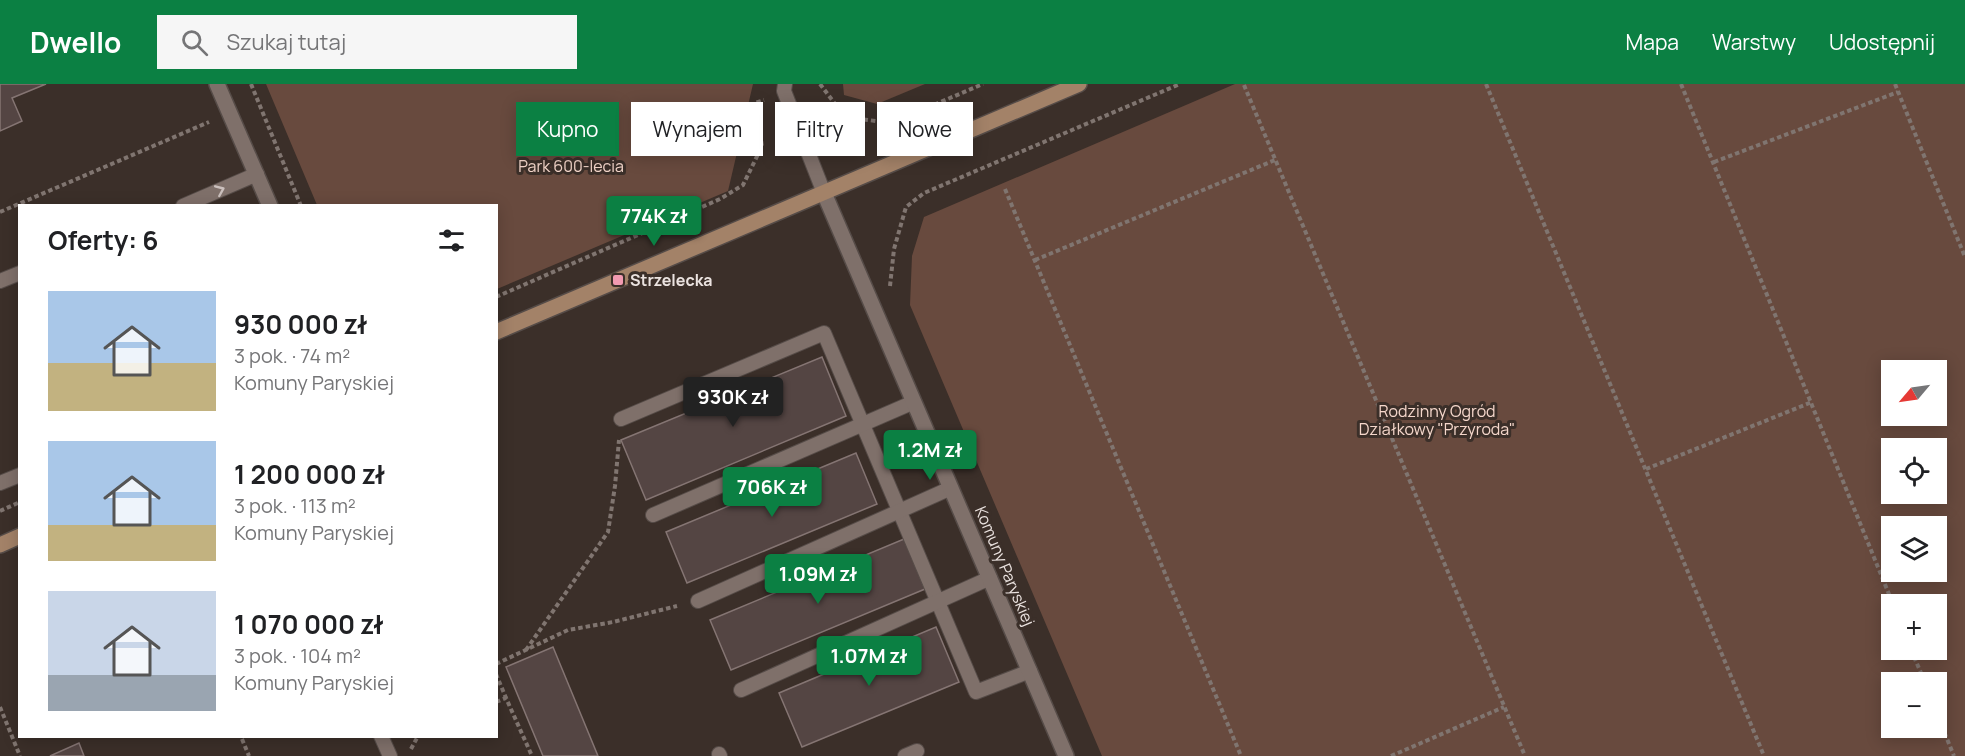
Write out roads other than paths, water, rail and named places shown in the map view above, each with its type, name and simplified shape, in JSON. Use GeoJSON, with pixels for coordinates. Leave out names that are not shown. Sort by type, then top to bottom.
{"type":"FeatureCollection","features":[{"type":"Feature","properties":{"kind":"street"},"geometry":{"type":"LineString","coordinates":[[217,84],[269,204]]}},
{"type":"Feature","properties":{"kind":"street"},"geometry":{"type":"LineString","coordinates":[[498,332],[1079,84]]}},
{"type":"Feature","properties":{"kind":"street","name":"Komuny Paryskiej"},"geometry":{"type":"LineString","coordinates":[[824,193],[1066,756]]}},
{"type":"Feature","properties":{"kind":"street"},"geometry":{"type":"LineString","coordinates":[[0,545],[18,537]]}},
{"type":"Feature","properties":{"kind":"lane"},"geometry":{"type":"LineString","coordinates":[[785,88],[824,193]]}},
{"type":"Feature","properties":{"kind":"lane"},"geometry":{"type":"LineString","coordinates":[[187,204],[256,174]]}},
{"type":"Feature","properties":{"kind":"lane"},"geometry":{"type":"LineString","coordinates":[[0,281],[18,274]]}},
{"type":"Feature","properties":{"kind":"lane"},"geometry":{"type":"LineString","coordinates":[[621,419],[824,333],[976,692],[1030,671]]}},
{"type":"Feature","properties":{"kind":"lane"},"geometry":{"type":"LineString","coordinates":[[653,515],[914,402]]}},
{"type":"Feature","properties":{"kind":"lane"},"geometry":{"type":"LineString","coordinates":[[0,483],[18,476]]}},
{"type":"Feature","properties":{"kind":"lane"},"geometry":{"type":"LineString","coordinates":[[698,601],[951,488]]}},
{"type":"Feature","properties":{"kind":"lane"},"geometry":{"type":"LineString","coordinates":[[741,690],[990,578]]}},
{"type":"Feature","properties":{"kind":"lane"},"geometry":{"type":"LineString","coordinates":[[382,738],[390,756]]}},
{"type":"Feature","properties":{"kind":"place","name":"Strzelecka"},"geometry":{"type":"Point","coordinates":[618,280]}},
{"type":"Feature","properties":{"kind":"park label","name":"Park 600-lecia"},"geometry":{"type":"Point","coordinates":[571,166]}},
{"type":"Feature","properties":{"kind":"park label","name":"Rodzinny Ogród Działkowy \"Przyroda\""},"geometry":{"type":"Point","coordinates":[1437,420]}}]}
